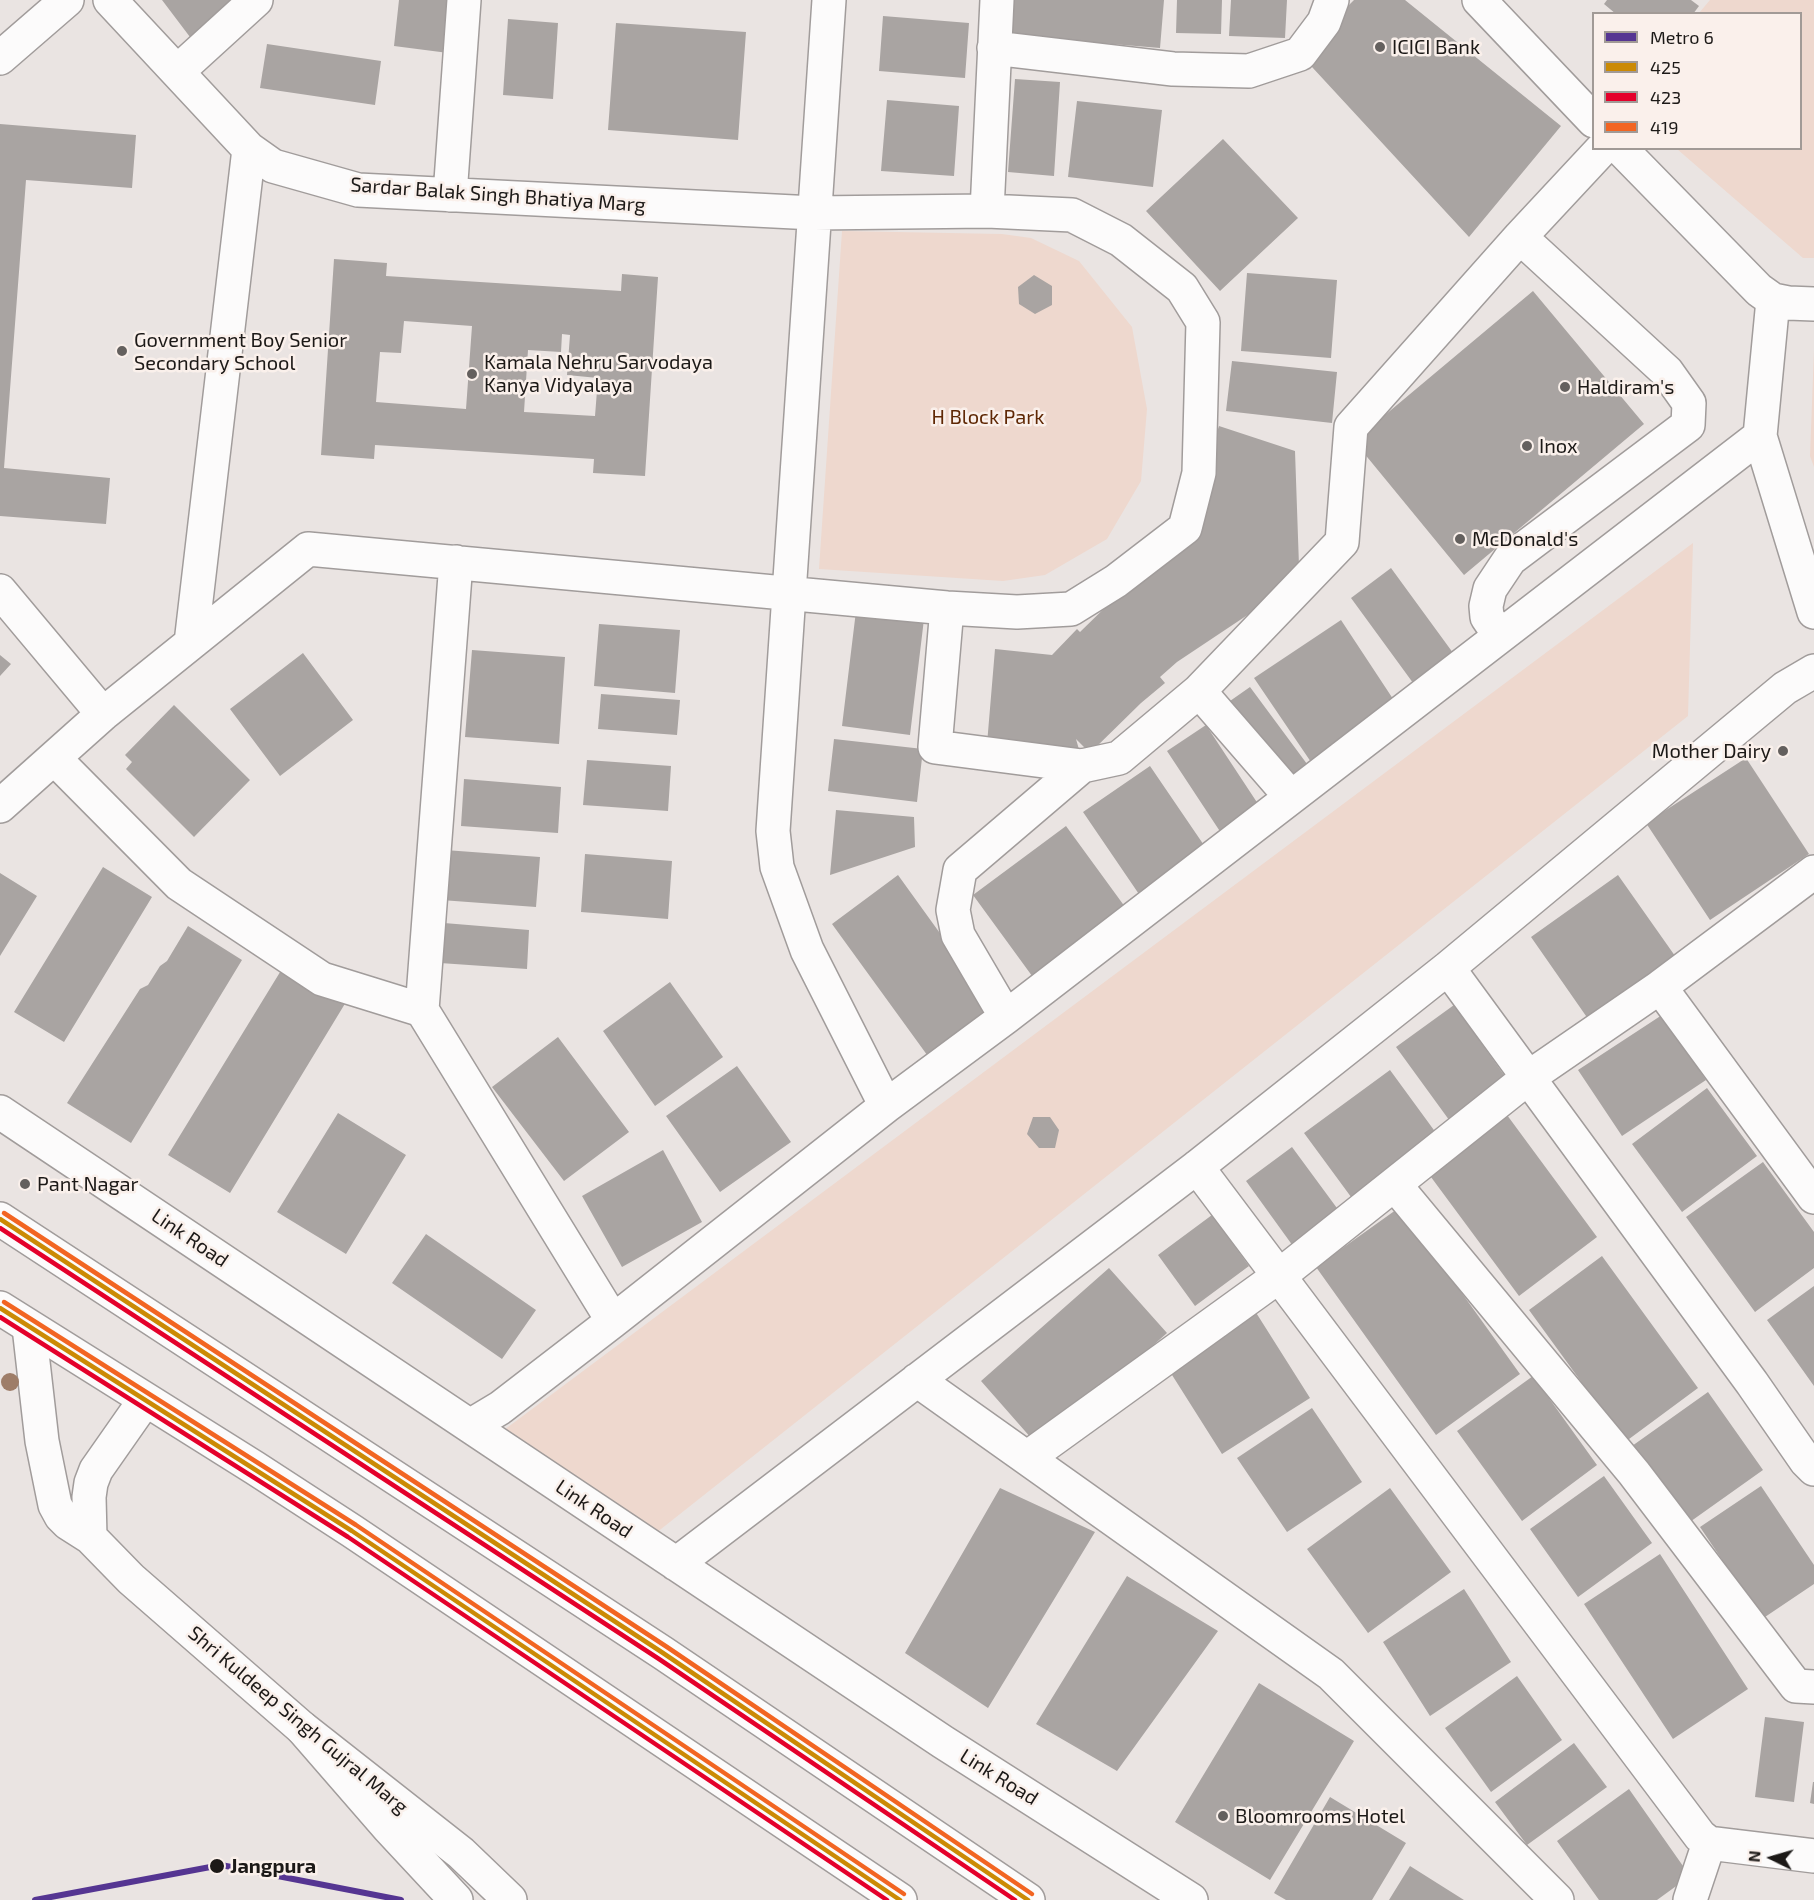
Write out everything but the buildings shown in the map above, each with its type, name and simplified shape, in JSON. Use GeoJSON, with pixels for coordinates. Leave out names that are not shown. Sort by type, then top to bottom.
{"type":"FeatureCollection","features":[{"type":"Feature","properties":{"kind":"main road"},"geometry":{"type":"LineString","coordinates":[[0,58],[67,0]]}},
{"type":"Feature","properties":{"kind":"main road","name":"Sardar Balak Singh Bhatiya Marg"},"geometry":{"type":"LineString","coordinates":[[0,806],[103,714],[308,549],[947,608],[1017,612],[1071,609],[1116,581],[1185,528],[1199,473],[1203,322],[1182,288],[1121,240],[1072,214],[987,211],[814,213],[358,190],[273,166],[249,149],[110,0]]}},
{"type":"Feature","properties":{"kind":"main road"},"geometry":{"type":"LineString","coordinates":[[177,72],[256,0]]}},
{"type":"Feature","properties":{"kind":"main road"},"geometry":{"type":"LineString","coordinates":[[450,195],[464,0]]}},
{"type":"Feature","properties":{"kind":"main road"},"geometry":{"type":"LineString","coordinates":[[829,0],[773,831],[777,867],[807,950],[885,1106]]}},
{"type":"Feature","properties":{"kind":"main road"},"geometry":{"type":"LineString","coordinates":[[987,211],[997,0]]}},
{"type":"Feature","properties":{"kind":"main road"},"geometry":{"type":"LineString","coordinates":[[994,48],[1173,69],[1249,71],[1300,54],[1324,22],[1332,0]]}},
{"type":"Feature","properties":{"kind":"main road"},"geometry":{"type":"LineString","coordinates":[[1479,0],[1592,120]]}},
{"type":"Feature","properties":{"kind":"main road"},"geometry":{"type":"LineString","coordinates":[[191,643],[249,149]]}},
{"type":"Feature","properties":{"kind":"main road"},"geometry":{"type":"LineString","coordinates":[[947,608],[935,747],[1082,765],[1119,758],[1199,691],[1342,542],[1351,426],[1601,150]]}},
{"type":"Feature","properties":{"kind":"main road"},"geometry":{"type":"LineString","coordinates":[[1622,150],[1759,290],[1773,300],[1814,304]]}},
{"type":"Feature","properties":{"kind":"main road"},"geometry":{"type":"LineString","coordinates":[[1500,636],[1487,617],[1486,606],[1491,589],[1510,559],[1688,425],[1689,403],[1667,372],[1520,237]]}},
{"type":"Feature","properties":{"kind":"main road"},"geometry":{"type":"LineString","coordinates":[[1773,300],[1760,436],[1814,612]]}},
{"type":"Feature","properties":{"kind":"main road"},"geometry":{"type":"LineString","coordinates":[[470,1426],[500,1408],[885,1106],[1006,1017],[1760,436]]}},
{"type":"Feature","properties":{"kind":"main road"},"geometry":{"type":"LineString","coordinates":[[456,562],[422,1010],[613,1321]]}},
{"type":"Feature","properties":{"kind":"main road"},"geometry":{"type":"LineString","coordinates":[[0,591],[103,714]]}},
{"type":"Feature","properties":{"kind":"main road"},"geometry":{"type":"LineString","coordinates":[[676,1564],[1197,1167],[1448,968],[1785,688],[1814,671]]}},
{"type":"Feature","properties":{"kind":"main road"},"geometry":{"type":"LineString","coordinates":[[1199,691],[1291,797]]}},
{"type":"Feature","properties":{"kind":"main road"},"geometry":{"type":"LineString","coordinates":[[54,758],[179,884],[322,979],[422,1010]]}},
{"type":"Feature","properties":{"kind":"main road"},"geometry":{"type":"LineString","coordinates":[[1006,1017],[958,935],[953,910],[960,870],[1082,765]]}},
{"type":"Feature","properties":{"kind":"main road"},"geometry":{"type":"LineString","coordinates":[[1027,1458],[1279,1276],[1529,1077],[1660,987],[1814,872]]}},
{"type":"Feature","properties":{"kind":"main road"},"geometry":{"type":"LineString","coordinates":[[1448,968],[1814,1469]]}},
{"type":"Feature","properties":{"kind":"main road"},"geometry":{"type":"LineString","coordinates":[[1660,987],[1814,1197]]}},
{"type":"Feature","properties":{"kind":"main road","name":"Link Road"},"geometry":{"type":"LineString","coordinates":[[0,1112],[943,1742],[1191,1900]]}},
{"type":"Feature","properties":{"kind":"main road"},"geometry":{"type":"LineString","coordinates":[[1197,1167],[1700,1836],[1709,1843],[1814,1856]]}},
{"type":"Feature","properties":{"kind":"main road"},"geometry":{"type":"LineString","coordinates":[[1395,1185],[1634,1473],[1796,1686],[1814,1687]]}},
{"type":"Feature","properties":{"kind":"main road"},"geometry":{"type":"LineString","coordinates":[[0,1219],[663,1653],[1028,1900]]}},
{"type":"Feature","properties":{"kind":"main road"},"geometry":{"type":"LineString","coordinates":[[0,1308],[255,1468],[391,1557],[900,1900]]}},
{"type":"Feature","properties":{"kind":"main road","name":"Shri Kuldeep Singh Gujral Marg"},"geometry":{"type":"LineString","coordinates":[[29,1327],[42,1441],[55,1505],[61,1516],[90,1537],[131,1579],[302,1728],[461,1853],[510,1900]]}},
{"type":"Feature","properties":{"kind":"main road"},"geometry":{"type":"LineString","coordinates":[[917,1380],[1331,1674],[1557,1900]]}},
{"type":"Feature","properties":{"kind":"main road"},"geometry":{"type":"LineString","coordinates":[[90,1537],[89,1497],[96,1470],[145,1400]]}},
{"type":"Feature","properties":{"kind":"main road"},"geometry":{"type":"LineString","coordinates":[[302,1728],[388,1827],[456,1900]]}},
{"type":"Feature","properties":{"kind":"main road"},"geometry":{"type":"LineString","coordinates":[[1690,1900],[1709,1843]]}},
{"type":"Feature","properties":{"kind":"green space"},"geometry":{"type":"Polygon","coordinates":[[[1710,0],[1814,0],[1814,258],[1803,258],[1678,150],[1802,150],[1802,12],[1700,12],[1710,0]]]}},
{"type":"Feature","properties":{"kind":"green space","name":"H Block Park"},"geometry":{"type":"Polygon","coordinates":[[[842,231],[1002,234],[1031,238],[1079,261],[1132,327],[1147,409],[1141,481],[1107,539],[1045,575],[1003,581],[819,569],[842,231]]]}},
{"type":"Feature","properties":{"kind":"green space"},"geometry":{"type":"Polygon","coordinates":[[[1814,350],[1814,467],[1810,456],[1814,350]]]}},
{"type":"Feature","properties":{"kind":"green space"},"geometry":{"type":"Polygon","coordinates":[[[1693,543],[1688,716],[656,1533],[504,1430],[1693,543]]]}},
{"type":"Feature","properties":{"kind":"metro line","name":"6"},"geometry":{"type":"LineString","coordinates":[[35,1900],[221,1865],[401,1900]]}},
{"type":"Feature","properties":{"kind":"transit line","name":"419"},"geometry":{"type":"LineString","coordinates":[[4,1213],[667,1647],[1032,1894]]}},
{"type":"Feature","properties":{"kind":"transit line","name":"425"},"geometry":{"type":"LineString","coordinates":[[0,1219],[663,1653],[1028,1900]]}},
{"type":"Feature","properties":{"kind":"transit line","name":"423"},"geometry":{"type":"LineString","coordinates":[[0,1228],[659,1659],[1015,1900]]}},
{"type":"Feature","properties":{"kind":"transit line","name":"419"},"geometry":{"type":"LineString","coordinates":[[4,1302],[356,1525],[904,1894]]}},
{"type":"Feature","properties":{"kind":"transit line","name":"425"},"geometry":{"type":"LineString","coordinates":[[0,1308],[352,1531],[900,1900]]}},
{"type":"Feature","properties":{"kind":"transit line","name":"423"},"geometry":{"type":"LineString","coordinates":[[0,1317],[348,1537],[887,1900]]}},
{"type":"Feature","properties":{"kind":"place","name":"ICICI Bank"},"geometry":{"type":"Point","coordinates":[1380,47]}},
{"type":"Feature","properties":{"kind":"place","name":"Government Boy Senior Secondary School"},"geometry":{"type":"Point","coordinates":[122,351]}},
{"type":"Feature","properties":{"kind":"place","name":"Kamala Nehru Sarvodaya Kanya Vidyalaya"},"geometry":{"type":"Point","coordinates":[472,374]}},
{"type":"Feature","properties":{"kind":"place","name":"Haldiram's"},"geometry":{"type":"Point","coordinates":[1565,387]}},
{"type":"Feature","properties":{"kind":"place","name":"Inox"},"geometry":{"type":"Point","coordinates":[1527,446]}},
{"type":"Feature","properties":{"kind":"place","name":"McDonald's"},"geometry":{"type":"Point","coordinates":[1460,539]}},
{"type":"Feature","properties":{"kind":"place","name":"Mother Dairy"},"geometry":{"type":"Point","coordinates":[1783,751]}},
{"type":"Feature","properties":{"kind":"place","name":"Pant Nagar"},"geometry":{"type":"Point","coordinates":[25,1184]}},
{"type":"Feature","properties":{"kind":"place","name":"Bloomrooms Hotel"},"geometry":{"type":"Point","coordinates":[1223,1816]}},
{"type":"Feature","properties":{"kind":"place","name":"Jangpura"},"geometry":{"type":"Point","coordinates":[217,1866]}}]}
